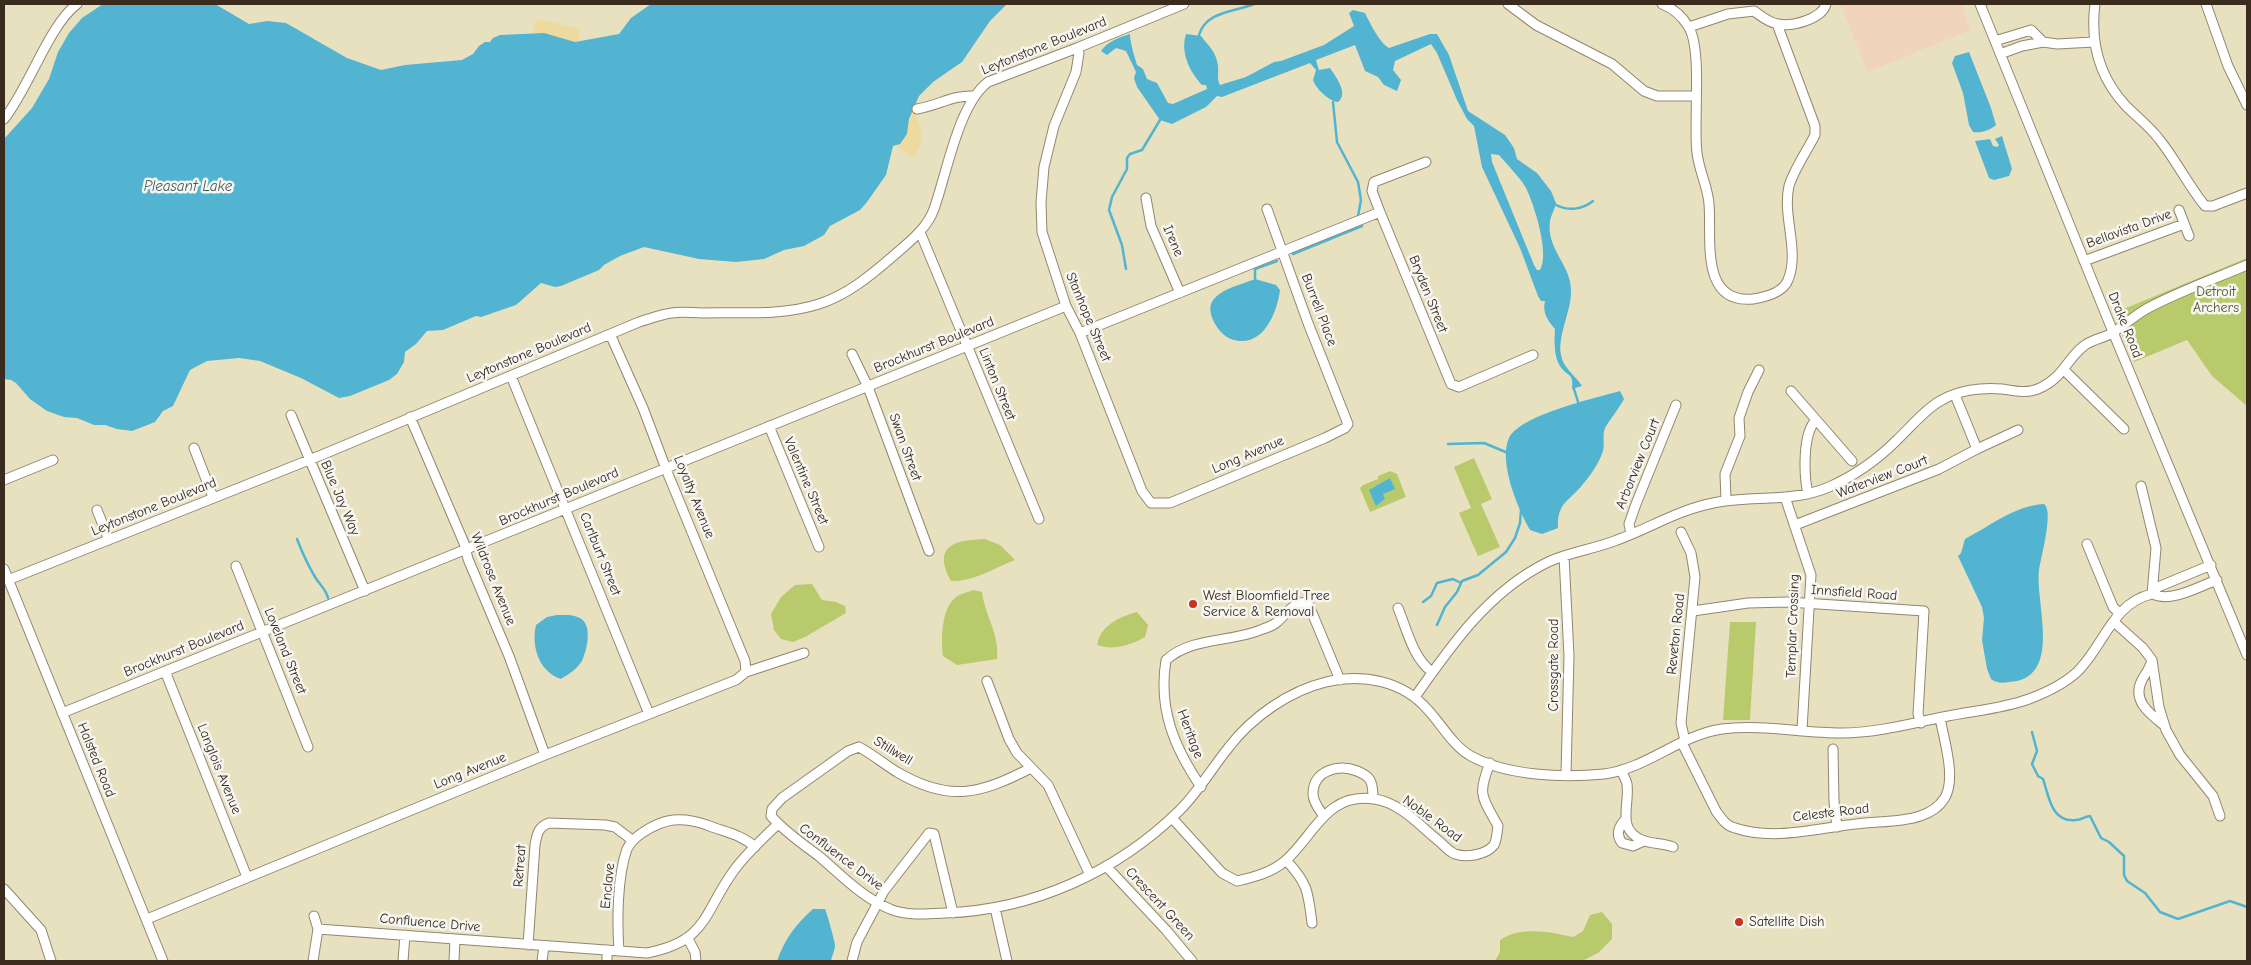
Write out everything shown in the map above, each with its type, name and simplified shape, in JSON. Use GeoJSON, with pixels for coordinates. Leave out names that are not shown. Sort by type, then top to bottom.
{"type":"FeatureCollection","features":[{"type":"Feature","properties":{"kind":"street"},"geometry":{"type":"LineString","coordinates":[[4,119],[27,85],[59,25],[78,4]]}},
{"type":"Feature","properties":{"kind":"street","name":"Leytonstone Boulevard"},"geometry":{"type":"LineString","coordinates":[[8,580],[309,460],[639,322],[672,313],[776,311],[819,304],[844,293],[868,276],[920,232],[932,215],[964,114],[973,96],[988,82],[1078,48],[1184,4]]}},
{"type":"Feature","properties":{"kind":"street"},"geometry":{"type":"LineString","coordinates":[[1508,4],[1536,25],[1612,64],[1644,91],[1657,96],[1695,96]]}},
{"type":"Feature","properties":{"kind":"street"},"geometry":{"type":"LineString","coordinates":[[1662,4],[1678,15],[1689,27],[1695,55],[1696,151],[1709,202],[1711,266],[1714,279],[1726,292],[1737,298],[1752,299],[1770,296],[1780,290],[1788,280],[1792,266],[1788,211],[1790,186],[1814,135],[1815,126],[1777,24]]}},
{"type":"Feature","properties":{"kind":"street"},"geometry":{"type":"LineString","coordinates":[[1689,27],[1756,7],[1763,18],[1777,24],[1790,25],[1823,11],[1826,4]]}},
{"type":"Feature","properties":{"kind":"street","name":"Drake Road"},"geometry":{"type":"LineString","coordinates":[[1980,4],[2112,332],[2246,648]]}},
{"type":"Feature","properties":{"kind":"street"},"geometry":{"type":"LineString","coordinates":[[2095,4],[2093,20],[2094,42],[2098,62],[2112,90],[2158,137],[2205,206],[2213,206],[2247,193]]}},
{"type":"Feature","properties":{"kind":"street"},"geometry":{"type":"LineString","coordinates":[[2206,4],[2228,66],[2247,105]]}},
{"type":"Feature","properties":{"kind":"street"},"geometry":{"type":"LineString","coordinates":[[1995,41],[2031,30],[2043,42]]}},
{"type":"Feature","properties":{"kind":"street"},"geometry":{"type":"LineString","coordinates":[[2000,54],[2022,46],[2043,42],[2057,44],[2094,42]]}},
{"type":"Feature","properties":{"kind":"street","name":"Stanhope Street"},"geometry":{"type":"LineString","coordinates":[[1078,48],[1076,72],[1048,145],[1041,202],[1042,232],[1066,306],[1080,333],[1142,491],[1151,503]]}},
{"type":"Feature","properties":{"kind":"street"},"geometry":{"type":"LineString","coordinates":[[918,109],[930,107],[960,95],[973,96]]}},
{"type":"Feature","properties":{"kind":"street"},"geometry":{"type":"LineString","coordinates":[[1080,333],[1380,212],[1372,192],[1374,182],[1426,162]]}},
{"type":"Feature","properties":{"kind":"street","name":"Irene"},"geometry":{"type":"LineString","coordinates":[[1146,198],[1151,226],[1180,293]]}},
{"type":"Feature","properties":{"kind":"street","name":"Burrell Place"},"geometry":{"type":"LineString","coordinates":[[1266,209],[1308,323],[1348,420]]}},
{"type":"Feature","properties":{"kind":"street"},"geometry":{"type":"LineString","coordinates":[[2179,210],[2189,236]]}},
{"type":"Feature","properties":{"kind":"street","name":"Bryden Street"},"geometry":{"type":"LineString","coordinates":[[1380,212],[1422,317],[1449,381],[1453,386],[1459,387],[1485,377],[1532,354]]}},
{"type":"Feature","properties":{"kind":"street","name":"Bellavista Drive"},"geometry":{"type":"LineString","coordinates":[[2084,261],[2184,224]]}},
{"type":"Feature","properties":{"kind":"street","name":"Linton Street"},"geometry":{"type":"LineString","coordinates":[[920,232],[1040,519]]}},
{"type":"Feature","properties":{"kind":"street"},"geometry":{"type":"LineString","coordinates":[[2210,565],[2158,587],[2152,594],[2133,600],[2119,613],[2079,670],[2050,690],[2027,700],[1921,723],[1865,732],[1839,733],[1743,727],[1699,734],[1621,770],[1606,774],[1566,774],[1508,771],[1470,755],[1449,737],[1415,697],[1432,672],[1491,600],[1528,573],[1564,556],[1605,545],[1673,514],[1726,500],[1785,497],[1808,494],[1826,488],[1865,467],[1896,441],[1925,411],[1942,400],[1965,391],[1986,388],[2020,392],[2036,390],[2051,383],[2083,346],[2112,332],[2131,317],[2150,306],[2247,265]]}},
{"type":"Feature","properties":{"kind":"street","name":"Brockhurst Boulevard"},"geometry":{"type":"LineString","coordinates":[[62,713],[1066,306]]}},
{"type":"Feature","properties":{"kind":"street","name":"Loyalty Avenue"},"geometry":{"type":"LineString","coordinates":[[610,334],[644,408],[666,468],[746,661],[746,672]]}},
{"type":"Feature","properties":{"kind":"street","name":"Swan Street"},"geometry":{"type":"LineString","coordinates":[[852,354],[868,387],[928,550]]}},
{"type":"Feature","properties":{"kind":"street"},"geometry":{"type":"LineString","coordinates":[[1726,500],[1726,474],[1740,436],[1739,418],[1748,392],[1760,370]]}},
{"type":"Feature","properties":{"kind":"street"},"geometry":{"type":"LineString","coordinates":[[2064,370],[2124,429]]}},
{"type":"Feature","properties":{"kind":"street","name":"Carlburt Street"},"geometry":{"type":"LineString","coordinates":[[511,376],[567,508],[649,714]]}},
{"type":"Feature","properties":{"kind":"street"},"geometry":{"type":"LineString","coordinates":[[1791,390],[1852,461]]}},
{"type":"Feature","properties":{"kind":"street"},"geometry":{"type":"LineString","coordinates":[[1954,395],[1977,449]]}},
{"type":"Feature","properties":{"kind":"street","name":"Arborview Court"},"geometry":{"type":"LineString","coordinates":[[1631,534],[1629,524],[1676,405]]}},
{"type":"Feature","properties":{"kind":"street","name":"Blue Jay Way"},"geometry":{"type":"LineString","coordinates":[[291,415],[365,591]]}},
{"type":"Feature","properties":{"kind":"street","name":"Wildrose Avenue"},"geometry":{"type":"LineString","coordinates":[[410,417],[509,656],[545,754]]}},
{"type":"Feature","properties":{"kind":"street","name":"Long Avenue"},"geometry":{"type":"LineString","coordinates":[[1151,503],[1170,503],[1316,442],[1345,428],[1348,420]]}},
{"type":"Feature","properties":{"kind":"street"},"geometry":{"type":"LineString","coordinates":[[1808,494],[1805,482],[1808,434],[1816,420]]}},
{"type":"Feature","properties":{"kind":"street","name":"Valentine Street"},"geometry":{"type":"LineString","coordinates":[[769,426],[819,546]]}},
{"type":"Feature","properties":{"kind":"street","name":"Waterview Court"},"geometry":{"type":"LineString","coordinates":[[1795,525],[1939,469],[2018,430]]}},
{"type":"Feature","properties":{"kind":"street"},"geometry":{"type":"LineString","coordinates":[[194,448],[213,498]]}},
{"type":"Feature","properties":{"kind":"street"},"geometry":{"type":"LineString","coordinates":[[4,480],[54,460]]}},
{"type":"Feature","properties":{"kind":"street"},"geometry":{"type":"LineString","coordinates":[[2141,486],[2156,548],[2152,594]]}},
{"type":"Feature","properties":{"kind":"street","name":"Templar Crossing"},"geometry":{"type":"LineString","coordinates":[[1785,497],[1810,575],[1802,730]]}},
{"type":"Feature","properties":{"kind":"street"},"geometry":{"type":"LineString","coordinates":[[97,510],[109,540]]}},
{"type":"Feature","properties":{"kind":"street","name":"Reveton Road"},"geometry":{"type":"LineString","coordinates":[[1681,532],[1691,553],[1695,577],[1680,723],[1683,742]]}},
{"type":"Feature","properties":{"kind":"street"},"geometry":{"type":"LineString","coordinates":[[2087,544],[2113,607],[2119,613]]}},
{"type":"Feature","properties":{"kind":"street","name":"Crossgate Road"},"geometry":{"type":"LineString","coordinates":[[1564,556],[1569,656],[1566,774]]}},
{"type":"Feature","properties":{"kind":"street","name":"Loveland Street"},"geometry":{"type":"LineString","coordinates":[[236,566],[264,632],[308,747]]}},
{"type":"Feature","properties":{"kind":"street","name":"Halsted Road"},"geometry":{"type":"LineString","coordinates":[[4,569],[163,961]]}},
{"type":"Feature","properties":{"kind":"street"},"geometry":{"type":"LineString","coordinates":[[2152,594],[2162,598],[2174,596],[2216,580]]}},
{"type":"Feature","properties":{"kind":"street","name":"Heritage"},"geometry":{"type":"LineString","coordinates":[[1201,787],[1178,747],[1169,726],[1163,697],[1166,660],[1177,651],[1192,645],[1260,631],[1276,623],[1298,603],[1308,602],[1340,680]]}},
{"type":"Feature","properties":{"kind":"street","name":"Innsfield Road"},"geometry":{"type":"LineString","coordinates":[[1693,611],[1748,603],[1810,604],[1924,611],[1918,714],[1921,723]]}},
{"type":"Feature","properties":{"kind":"street"},"geometry":{"type":"LineString","coordinates":[[1398,608],[1415,651],[1423,666],[1432,672]]}},
{"type":"Feature","properties":{"kind":"street"},"geometry":{"type":"LineString","coordinates":[[2114,622],[2143,648],[2152,660],[2159,707],[2165,726],[2180,755],[2213,796],[2220,816]]}},
{"type":"Feature","properties":{"kind":"street","name":"Long Avenue"},"geometry":{"type":"LineString","coordinates":[[147,919],[545,754],[736,680],[746,672],[804,653]]}},
{"type":"Feature","properties":{"kind":"street"},"geometry":{"type":"LineString","coordinates":[[2152,660],[2149,671],[2141,681],[2139,692],[2142,706],[2165,726]]}},
{"type":"Feature","properties":{"kind":"street","name":"Langlois Avenue"},"geometry":{"type":"LineString","coordinates":[[165,671],[247,877]]}},
{"type":"Feature","properties":{"kind":"street","name":"Confluence Drive"},"geometry":{"type":"LineString","coordinates":[[318,929],[647,953],[665,950],[688,938],[698,930],[736,868],[778,824],[858,891],[897,911],[923,914],[971,912],[995,908],[1038,897],[1090,875],[1137,847],[1172,818],[1201,787],[1228,748],[1258,718],[1292,696],[1310,687],[1340,680],[1366,678],[1386,683],[1415,697]]}},
{"type":"Feature","properties":{"kind":"street"},"geometry":{"type":"LineString","coordinates":[[987,681],[1009,739],[1017,753],[1048,785],[1090,875]]}},
{"type":"Feature","properties":{"kind":"street","name":"Celeste Road"},"geometry":{"type":"LineString","coordinates":[[1683,742],[1723,822],[1733,828],[1746,832],[1785,833],[1816,831],[1918,817],[1932,811],[1944,800],[1950,787],[1950,773],[1940,718]]}},
{"type":"Feature","properties":{"kind":"street","name":"Stillwell"},"geometry":{"type":"LineString","coordinates":[[778,824],[771,816],[772,809],[782,798],[848,751],[859,747],[898,772],[947,792],[963,793],[984,789],[1031,768]]}},
{"type":"Feature","properties":{"kind":"street"},"geometry":{"type":"LineString","coordinates":[[1833,749],[1834,801],[1837,827]]}},
{"type":"Feature","properties":{"kind":"street","name":"Noble Road"},"geometry":{"type":"LineString","coordinates":[[1172,818],[1222,873],[1236,881],[1267,873],[1286,860],[1323,815],[1347,801],[1373,799],[1396,808],[1454,854],[1470,856],[1485,851],[1494,844],[1498,826],[1487,807],[1481,790],[1490,763]]}},
{"type":"Feature","properties":{"kind":"street"},"geometry":{"type":"LineString","coordinates":[[1323,815],[1315,804],[1314,788],[1320,777],[1332,769],[1347,768],[1366,775],[1371,781],[1373,799]]}},
{"type":"Feature","properties":{"kind":"street"},"geometry":{"type":"LineString","coordinates":[[1621,770],[1626,784],[1624,821],[1618,831],[1619,838],[1622,843],[1633,846],[1644,841]]}},
{"type":"Feature","properties":{"kind":"street"},"geometry":{"type":"LineString","coordinates":[[632,840],[661,822],[678,818],[740,836],[755,847]]}},
{"type":"Feature","properties":{"kind":"street"},"geometry":{"type":"LineString","coordinates":[[1624,821],[1635,836],[1644,841],[1663,843],[1673,847]]}},
{"type":"Feature","properties":{"kind":"street","name":"Retreat"},"geometry":{"type":"LineString","coordinates":[[528,945],[535,845],[537,832],[543,825],[548,823],[605,825],[614,827],[632,840]]}},
{"type":"Feature","properties":{"kind":"street"},"geometry":{"type":"LineString","coordinates":[[852,961],[857,942],[895,875],[929,833],[934,834],[953,913]]}},
{"type":"Feature","properties":{"kind":"street","name":"Enclave"},"geometry":{"type":"LineString","coordinates":[[619,951],[621,877],[627,850],[632,840]]}},
{"type":"Feature","properties":{"kind":"street"},"geometry":{"type":"LineString","coordinates":[[1286,860],[1301,877],[1306,886],[1312,923]]}},
{"type":"Feature","properties":{"kind":"street","name":"Crescent Green"},"geometry":{"type":"LineString","coordinates":[[1106,866],[1166,930],[1192,961]]}},
{"type":"Feature","properties":{"kind":"street"},"geometry":{"type":"LineString","coordinates":[[4,888],[41,930],[51,961]]}},
{"type":"Feature","properties":{"kind":"street"},"geometry":{"type":"LineString","coordinates":[[995,908],[1007,961]]}},
{"type":"Feature","properties":{"kind":"street"},"geometry":{"type":"LineString","coordinates":[[313,961],[318,929],[314,916]]}},
{"type":"Feature","properties":{"kind":"street"},"geometry":{"type":"LineString","coordinates":[[403,961],[405,936]]}},
{"type":"Feature","properties":{"kind":"street"},"geometry":{"type":"LineString","coordinates":[[688,938],[695,952],[696,961]]}},
{"type":"Feature","properties":{"kind":"street"},"geometry":{"type":"LineString","coordinates":[[454,961],[455,939]]}},
{"type":"Feature","properties":{"kind":"street"},"geometry":{"type":"LineString","coordinates":[[542,961],[544,946]]}},
{"type":"Feature","properties":{"kind":"street"},"geometry":{"type":"LineString","coordinates":[[607,950],[607,961]]}},
{"type":"Feature","properties":{"kind":"shaded area"},"geometry":{"type":"Polygon","coordinates":[[[1840,4],[1961,4],[1971,30],[1868,72],[1840,4]]]}},
{"type":"Feature","properties":{"kind":"green space","name":"Detroit Archers"},"geometry":{"type":"Polygon","coordinates":[[[2247,258],[2247,406],[2212,376],[2187,340],[2134,362],[2114,313],[2247,258]]]}},
{"type":"Feature","properties":{"kind":"green space"},"geometry":{"type":"Polygon","coordinates":[[[1474,458],[1492,499],[1481,504],[1500,547],[1478,556],[1459,513],[1471,508],[1454,467],[1474,458]]]}},
{"type":"Feature","properties":{"kind":"green space"},"geometry":{"type":"Polygon","coordinates":[[[1390,471],[1397,474],[1406,497],[1370,512],[1360,488],[1378,479],[1378,476],[1390,471]]]}},
{"type":"Feature","properties":{"kind":"green space"},"geometry":{"type":"Polygon","coordinates":[[[985,539],[1000,545],[1015,560],[975,577],[951,581],[944,560],[945,553],[949,547],[964,541],[985,539]]]}},
{"type":"Feature","properties":{"kind":"green space"},"geometry":{"type":"Polygon","coordinates":[[[812,584],[822,600],[836,602],[845,606],[846,613],[793,642],[781,639],[774,630],[771,614],[781,597],[795,585],[812,584]]]}},
{"type":"Feature","properties":{"kind":"green space"},"geometry":{"type":"Polygon","coordinates":[[[974,590],[982,592],[996,642],[997,659],[957,665],[943,656],[942,634],[945,617],[950,603],[955,598],[974,590]]]}},
{"type":"Feature","properties":{"kind":"green space"},"geometry":{"type":"Polygon","coordinates":[[[1137,612],[1148,625],[1145,637],[1122,646],[1103,647],[1097,645],[1102,632],[1107,627],[1117,619],[1137,612]]]}},
{"type":"Feature","properties":{"kind":"green space"},"geometry":{"type":"Polygon","coordinates":[[[1730,622],[1756,622],[1750,720],[1723,720],[1730,622]]]}},
{"type":"Feature","properties":{"kind":"green space"},"geometry":{"type":"Polygon","coordinates":[[[1602,912],[1612,924],[1612,939],[1598,953],[1582,961],[1495,961],[1500,952],[1500,940],[1508,936],[1536,931],[1573,937],[1583,931],[1590,915],[1602,912]]]}},
{"type":"Feature","properties":{"kind":"sand"},"geometry":{"type":"Polygon","coordinates":[[[539,19],[580,29],[579,42],[534,33],[534,23],[539,19]]]}},
{"type":"Feature","properties":{"kind":"sand"},"geometry":{"type":"Polygon","coordinates":[[[913,109],[920,127],[921,139],[918,151],[914,157],[911,157],[897,145],[906,133],[913,109]]]}},
{"type":"Feature","properties":{"kind":"water","name":"Pleasant Lake"},"geometry":{"type":"Polygon","coordinates":[[[103,4],[215,4],[249,24],[267,21],[286,23],[347,58],[381,70],[405,65],[462,60],[473,54],[485,42],[490,42],[493,38],[500,35],[544,33],[575,42],[619,34],[631,18],[651,4],[1007,4],[990,21],[962,62],[933,82],[919,96],[909,119],[907,134],[900,144],[893,146],[886,175],[867,202],[860,210],[830,226],[824,235],[804,246],[784,250],[764,259],[736,262],[699,259],[644,247],[620,256],[599,270],[561,286],[555,287],[541,283],[516,305],[481,317],[476,316],[443,330],[427,331],[416,344],[405,352],[404,362],[397,374],[389,380],[350,396],[339,398],[301,378],[260,361],[239,358],[207,361],[190,370],[173,406],[163,411],[155,422],[132,431],[105,425],[94,425],[77,418],[64,417],[47,411],[30,399],[16,383],[4,379],[4,139],[32,108],[49,79],[58,52],[69,33],[82,18],[103,4]]]}},
{"type":"Feature","properties":{"kind":"water"},"geometry":{"type":"Polygon","coordinates":[[[1353,10],[1365,13],[1378,37],[1389,48],[1430,34],[1437,34],[1449,55],[1468,111],[1505,135],[1514,148],[1517,159],[1537,173],[1551,191],[1556,203],[1550,221],[1550,231],[1555,249],[1570,281],[1571,290],[1571,298],[1561,340],[1561,355],[1567,368],[1582,386],[1572,389],[1571,377],[1558,362],[1555,348],[1555,329],[1545,313],[1545,301],[1541,301],[1538,296],[1520,248],[1482,167],[1474,126],[1467,119],[1457,100],[1437,53],[1431,44],[1395,61],[1393,70],[1401,80],[1397,91],[1384,85],[1378,77],[1365,71],[1355,45],[1316,60],[1319,70],[1330,68],[1338,81],[1342,95],[1338,102],[1327,97],[1317,87],[1313,80],[1316,70],[1310,63],[1222,97],[1217,96],[1206,107],[1172,124],[1160,120],[1137,87],[1134,78],[1136,72],[1126,51],[1116,48],[1107,55],[1101,51],[1111,42],[1130,34],[1137,65],[1143,69],[1147,79],[1157,83],[1168,103],[1173,104],[1207,89],[1206,85],[1202,85],[1198,80],[1187,62],[1184,48],[1186,34],[1201,36],[1213,51],[1218,64],[1220,85],[1246,77],[1274,62],[1324,45],[1354,26],[1349,13],[1353,10]],[[1491,154],[1492,162],[1534,265],[1537,270],[1540,270],[1543,263],[1542,241],[1533,205],[1526,188],[1499,155],[1491,154]]]}},
{"type":"Feature","properties":{"kind":"water"},"geometry":{"type":"Polygon","coordinates":[[[1969,52],[1996,125],[1982,132],[1973,132],[1969,125],[1963,93],[1952,63],[1955,56],[1969,52]]]}},
{"type":"Feature","properties":{"kind":"water"},"geometry":{"type":"Polygon","coordinates":[[[2002,136],[2012,169],[2009,176],[1994,180],[1989,178],[1975,141],[1990,139],[1993,146],[1997,147],[1999,145],[1995,139],[2002,136]]]}},
{"type":"Feature","properties":{"kind":"water"},"geometry":{"type":"Polygon","coordinates":[[[1255,279],[1276,285],[1280,290],[1271,319],[1259,335],[1251,339],[1242,341],[1226,337],[1214,322],[1210,309],[1211,304],[1223,292],[1255,279]]]}},
{"type":"Feature","properties":{"kind":"water"},"geometry":{"type":"Polygon","coordinates":[[[1620,391],[1624,399],[1605,428],[1604,448],[1599,460],[1586,480],[1562,507],[1558,519],[1558,528],[1542,534],[1530,530],[1515,498],[1508,472],[1506,448],[1509,438],[1516,430],[1543,415],[1560,408],[1620,391]]]}},
{"type":"Feature","properties":{"kind":"water"},"geometry":{"type":"Polygon","coordinates":[[[1390,478],[1395,489],[1383,494],[1385,499],[1376,506],[1369,490],[1390,478]]]}},
{"type":"Feature","properties":{"kind":"water"},"geometry":{"type":"Polygon","coordinates":[[[2044,504],[2048,515],[2039,570],[2043,633],[2042,650],[2038,664],[2030,675],[2017,681],[1997,682],[1991,679],[1987,669],[1982,640],[1984,618],[1982,607],[1958,556],[1961,553],[1965,539],[2013,512],[2044,504]]]}},
{"type":"Feature","properties":{"kind":"water"},"geometry":{"type":"Polygon","coordinates":[[[571,615],[580,618],[584,621],[588,632],[586,651],[582,661],[575,669],[561,679],[553,676],[542,664],[538,657],[535,641],[536,625],[547,617],[571,615]]]}},
{"type":"Feature","properties":{"kind":"water"},"geometry":{"type":"Polygon","coordinates":[[[813,909],[825,909],[835,945],[831,961],[777,961],[791,933],[813,909]]]}},
{"type":"Feature","properties":{"kind":"waterway"},"geometry":{"type":"LineString","coordinates":[[1199,35],[1203,27],[1214,17],[1254,4]]}},
{"type":"Feature","properties":{"kind":"waterway"},"geometry":{"type":"LineString","coordinates":[[1333,102],[1337,142],[1358,182],[1361,200],[1358,216]]}},
{"type":"Feature","properties":{"kind":"waterway"},"geometry":{"type":"LineString","coordinates":[[1126,269],[1122,245],[1109,210],[1112,197],[1127,169],[1127,158],[1130,154],[1142,150],[1160,120]]}},
{"type":"Feature","properties":{"kind":"waterway"},"geometry":{"type":"LineString","coordinates":[[1556,205],[1575,209],[1593,201]]}},
{"type":"Feature","properties":{"kind":"waterway"},"geometry":{"type":"LineString","coordinates":[[1293,254],[1362,226]]}},
{"type":"Feature","properties":{"kind":"waterway"},"geometry":{"type":"LineString","coordinates":[[1255,279],[1255,269],[1277,261]]}},
{"type":"Feature","properties":{"kind":"waterway"},"geometry":{"type":"LineString","coordinates":[[1574,389],[1579,405]]}},
{"type":"Feature","properties":{"kind":"waterway"},"geometry":{"type":"LineString","coordinates":[[1448,444],[1484,443],[1508,453]]}},
{"type":"Feature","properties":{"kind":"waterway"},"geometry":{"type":"LineString","coordinates":[[1437,625],[1445,607],[1457,592],[1462,581],[1478,575],[1506,552],[1515,538],[1520,523],[1521,510]]}},
{"type":"Feature","properties":{"kind":"waterway"},"geometry":{"type":"LineString","coordinates":[[297,539],[310,568],[328,598]]}},
{"type":"Feature","properties":{"kind":"waterway"},"geometry":{"type":"LineString","coordinates":[[1423,602],[1431,596],[1437,583],[1453,579],[1461,583]]}},
{"type":"Feature","properties":{"kind":"waterway"},"geometry":{"type":"LineString","coordinates":[[2032,732],[2037,751],[2032,764],[2038,776],[2043,779],[2049,800],[2056,813],[2068,820],[2078,820],[2090,816],[2101,838],[2109,842],[2124,856],[2124,875],[2127,881],[2145,893],[2160,912],[2178,919],[2230,901],[2247,907]]}},
{"type":"Feature","properties":{"kind":"place","name":"West Bloomfield Tree Service & Removal"},"geometry":{"type":"Point","coordinates":[1193,604]}},
{"type":"Feature","properties":{"kind":"place","name":"Satellite Dish"},"geometry":{"type":"Point","coordinates":[1739,922]}}]}
